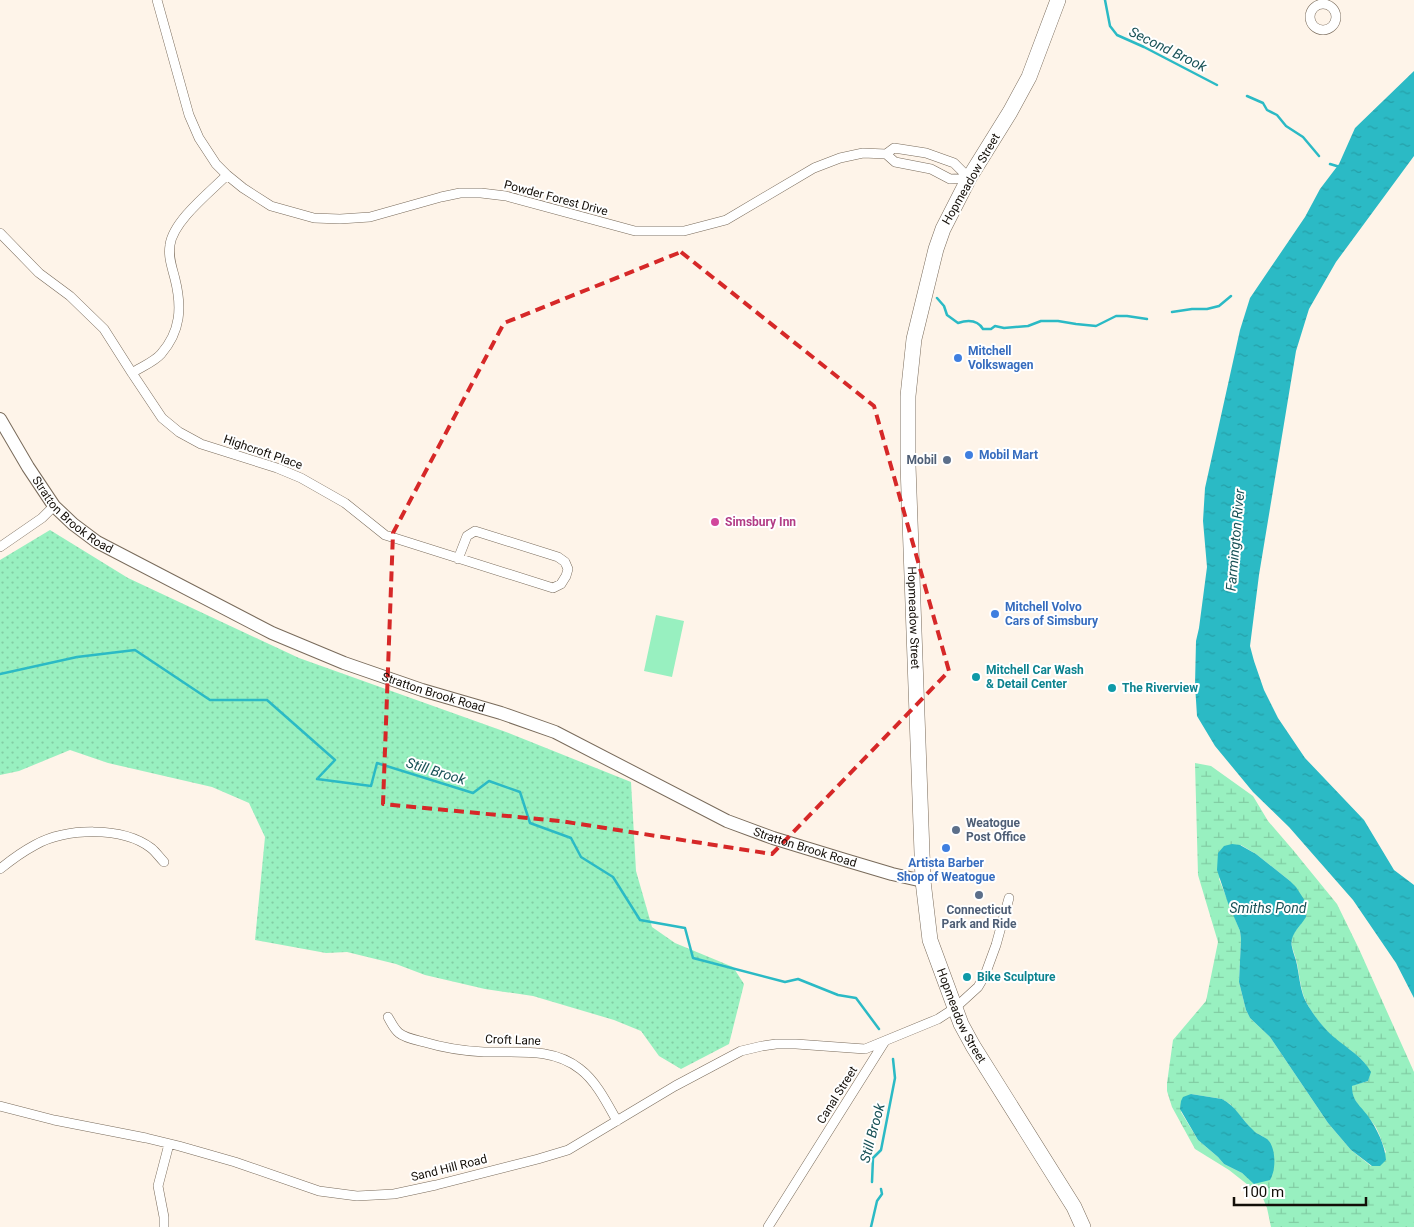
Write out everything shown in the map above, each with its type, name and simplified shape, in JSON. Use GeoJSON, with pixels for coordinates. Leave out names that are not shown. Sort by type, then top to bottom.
{"type":"FeatureCollection","features":[{"type":"Feature","properties":{"kind":"highway","name":"Hopmeadow Street"},"geometry":{"type":"LineString","coordinates":[[1058,0],[1039,52],[1021,93],[969,178],[943,229],[936,249],[914,339],[908,396],[908,465],[923,881],[930,940],[955,1008],[973,1046],[1074,1207],[1083,1227]]}},
{"type":"Feature","properties":{"kind":"street","name":"Powder Forest Drive"},"geometry":{"type":"LineString","coordinates":[[157,0],[189,115],[199,138],[216,164],[243,188],[271,206],[314,218],[370,218],[440,197],[460,193],[481,193],[506,196],[636,231],[684,231],[726,220],[814,168],[863,153],[886,154],[895,162],[931,169],[950,179],[969,178]]}},
{"type":"Feature","properties":{"kind":"street","name":"Powder Forest Drive"},"geometry":{"type":"LineString","coordinates":[[886,154],[894,148],[926,153],[954,163],[969,178]]}},
{"type":"Feature","properties":{"kind":"street"},"geometry":{"type":"LineString","coordinates":[[132,373],[160,355],[176,330],[180,309],[175,278],[170,264],[170,245],[175,231],[184,218],[227,175]]}},
{"type":"Feature","properties":{"kind":"street","name":"Highcroft Place"},"geometry":{"type":"LineString","coordinates":[[0,233],[39,273],[70,296],[104,329],[162,418],[179,432],[201,444],[277,468],[301,478],[345,503],[384,535],[553,588],[562,584],[568,569],[565,562],[558,557],[476,531],[467,536],[458,558]]}},
{"type":"Feature","properties":{"kind":"street","name":"Stratton Brook Road"},"geometry":{"type":"LineString","coordinates":[[0,419],[28,467],[54,506],[73,524],[97,542],[272,633],[344,663],[555,732],[727,821],[845,860],[923,881]]}},
{"type":"Feature","properties":{"kind":"street"},"geometry":{"type":"LineString","coordinates":[[0,547],[42,518],[54,506]]}},
{"type":"Feature","properties":{"kind":"street"},"geometry":{"type":"LineString","coordinates":[[0,869],[13,858],[36,844],[76,832],[112,833],[131,838],[150,848],[164,862]]}},
{"type":"Feature","properties":{"kind":"street"},"geometry":{"type":"LineString","coordinates":[[885,1041],[938,1019],[955,1008],[978,987],[985,975],[996,945],[1008,898]]}},
{"type":"Feature","properties":{"kind":"street","name":"Croft Lane"},"geometry":{"type":"LineString","coordinates":[[388,1017],[398,1032],[430,1044],[461,1051],[544,1053],[558,1057],[571,1063],[589,1078],[602,1094],[617,1121]]}},
{"type":"Feature","properties":{"kind":"street","name":"Sand Hill Road"},"geometry":{"type":"LineString","coordinates":[[0,1106],[54,1120],[169,1144],[235,1162],[319,1191],[356,1196],[394,1194],[436,1185],[568,1150],[675,1086],[741,1051],[776,1044],[864,1049],[885,1041]]}},
{"type":"Feature","properties":{"kind":"street","name":"Canal Street"},"geometry":{"type":"LineString","coordinates":[[768,1227],[885,1041]]}},
{"type":"Feature","properties":{"kind":"street"},"geometry":{"type":"LineString","coordinates":[[164,1227],[158,1186],[169,1144]]}},
{"type":"Feature","properties":{"kind":"highlighted area"},"geometry":{"type":"Polygon","coordinates":[[[681,252],[874,406],[949,671],[772,854],[560,821],[383,804],[393,533],[504,323],[681,252]]]}},
{"type":"Feature","properties":{"kind":"green space"},"geometry":{"type":"Polygon","coordinates":[[[50,530],[128,578],[299,658],[506,732],[631,782],[636,871],[652,927],[675,943],[733,967],[744,984],[729,1044],[681,1069],[659,1056],[641,1031],[614,1020],[533,996],[485,989],[425,975],[396,964],[347,952],[326,953],[255,940],[265,837],[249,803],[212,787],[108,763],[70,750],[19,771],[0,775],[0,560],[50,530]]]}},
{"type":"Feature","properties":{"kind":"green space"},"geometry":{"type":"Polygon","coordinates":[[[656,615],[684,621],[672,677],[644,671],[656,615]]]}},
{"type":"Feature","properties":{"kind":"green space"},"geometry":{"type":"Polygon","coordinates":[[[1195,763],[1211,766],[1253,796],[1268,821],[1337,904],[1359,949],[1414,1072],[1414,1227],[1271,1227],[1262,1196],[1229,1170],[1195,1149],[1172,1107],[1167,1091],[1167,1083],[1173,1040],[1206,1001],[1218,942],[1198,875],[1195,763]],[[1241,845],[1219,879],[1240,931],[1239,982],[1246,1010],[1250,1018],[1270,1037],[1328,1123],[1351,1150],[1371,1166],[1386,1152],[1380,1135],[1354,1097],[1351,1086],[1368,1081],[1370,1072],[1359,1057],[1325,1029],[1305,1000],[1292,946],[1293,934],[1301,924],[1290,881],[1256,854],[1241,845]],[[1191,1094],[1181,1112],[1198,1140],[1224,1164],[1242,1173],[1255,1184],[1272,1176],[1274,1159],[1269,1141],[1254,1132],[1230,1104],[1222,1099],[1191,1094]]]}},
{"type":"Feature","properties":{"kind":"water","name":"Farmington River"},"geometry":{"type":"Polygon","coordinates":[[[1414,71],[1414,156],[1336,262],[1309,309],[1296,351],[1259,575],[1250,646],[1264,690],[1278,718],[1305,758],[1364,820],[1394,870],[1414,885],[1414,998],[1396,963],[1353,900],[1289,827],[1253,792],[1215,746],[1197,716],[1195,685],[1196,641],[1207,567],[1203,521],[1205,488],[1240,330],[1250,298],[1305,217],[1320,189],[1339,164],[1355,128],[1414,71]]]}},
{"type":"Feature","properties":{"kind":"water","name":"Smiths Pond"},"geometry":{"type":"Polygon","coordinates":[[[1240,845],[1256,854],[1290,881],[1305,901],[1306,917],[1291,943],[1302,992],[1312,1012],[1321,1024],[1360,1058],[1371,1072],[1368,1081],[1352,1086],[1352,1091],[1382,1143],[1386,1160],[1380,1166],[1372,1166],[1351,1150],[1328,1123],[1270,1037],[1250,1018],[1246,1010],[1239,982],[1240,931],[1217,870],[1218,853],[1224,846],[1240,845]]]}},
{"type":"Feature","properties":{"kind":"water"},"geometry":{"type":"Polygon","coordinates":[[[1191,1094],[1222,1099],[1227,1102],[1255,1132],[1269,1141],[1273,1150],[1274,1160],[1270,1180],[1254,1184],[1242,1173],[1224,1164],[1198,1140],[1180,1109],[1183,1097],[1191,1094]]]}},
{"type":"Feature","properties":{"kind":"waterway","name":"Second Brook"},"geometry":{"type":"LineString","coordinates":[[1105,0],[1110,26],[1117,35],[1217,85]]}},
{"type":"Feature","properties":{"kind":"waterway","name":"Second Brook"},"geometry":{"type":"LineString","coordinates":[[1247,96],[1263,103],[1267,110],[1277,115],[1286,126],[1303,137],[1319,156]]}},
{"type":"Feature","properties":{"kind":"waterway","name":"Second Brook"},"geometry":{"type":"LineString","coordinates":[[1330,164],[1340,167]]}},
{"type":"Feature","properties":{"kind":"waterway"},"geometry":{"type":"LineString","coordinates":[[1172,312],[1219,306],[1231,296]]}},
{"type":"Feature","properties":{"kind":"waterway"},"geometry":{"type":"LineString","coordinates":[[937,298],[944,306],[947,315],[958,323],[972,321],[978,323],[983,329],[991,329],[995,326],[1004,328],[1028,326],[1041,321],[1058,321],[1096,326],[1116,316],[1147,319]]}},
{"type":"Feature","properties":{"kind":"waterway","name":"Still Brook"},"geometry":{"type":"LineString","coordinates":[[0,674],[77,657],[135,650],[210,700],[267,700],[335,760],[317,779],[371,786],[377,763],[473,793],[489,781],[520,792],[530,823],[571,838],[581,857],[613,877],[640,920],[685,928],[693,958],[785,982],[798,979],[838,995],[856,998],[879,1029]]}},
{"type":"Feature","properties":{"kind":"waterway","name":"Still Brook"},"geometry":{"type":"LineString","coordinates":[[872,1182],[873,1158],[881,1150],[895,1078],[893,1059]]}},
{"type":"Feature","properties":{"kind":"waterway","name":"Still Brook"},"geometry":{"type":"LineString","coordinates":[[871,1227],[877,1201],[882,1194],[881,1189]]}},
{"type":"Feature","properties":{"kind":"place","name":"Mitchell Volkswagen"},"geometry":{"type":"Point","coordinates":[958,358]}},
{"type":"Feature","properties":{"kind":"place","name":"Mobil Mart"},"geometry":{"type":"Point","coordinates":[969,455]}},
{"type":"Feature","properties":{"kind":"place","name":"Mobil"},"geometry":{"type":"Point","coordinates":[947,460]}},
{"type":"Feature","properties":{"kind":"place","name":"Simsbury Inn"},"geometry":{"type":"Point","coordinates":[715,522]}},
{"type":"Feature","properties":{"kind":"place","name":"Mitchell Volvo Cars of Simsbury"},"geometry":{"type":"Point","coordinates":[995,614]}},
{"type":"Feature","properties":{"kind":"place","name":"Mitchell Car Wash & Detail Center"},"geometry":{"type":"Point","coordinates":[976,677]}},
{"type":"Feature","properties":{"kind":"place","name":"The Riverview"},"geometry":{"type":"Point","coordinates":[1112,688]}},
{"type":"Feature","properties":{"kind":"place","name":"Weatogue Post Office"},"geometry":{"type":"Point","coordinates":[956,830]}},
{"type":"Feature","properties":{"kind":"place","name":"Artista Barber Shop of Weatogue"},"geometry":{"type":"Point","coordinates":[946,848]}},
{"type":"Feature","properties":{"kind":"place","name":"Connecticut Park and Ride"},"geometry":{"type":"Point","coordinates":[979,895]}},
{"type":"Feature","properties":{"kind":"place","name":"Bike Sculpture"},"geometry":{"type":"Point","coordinates":[967,977]}}]}
